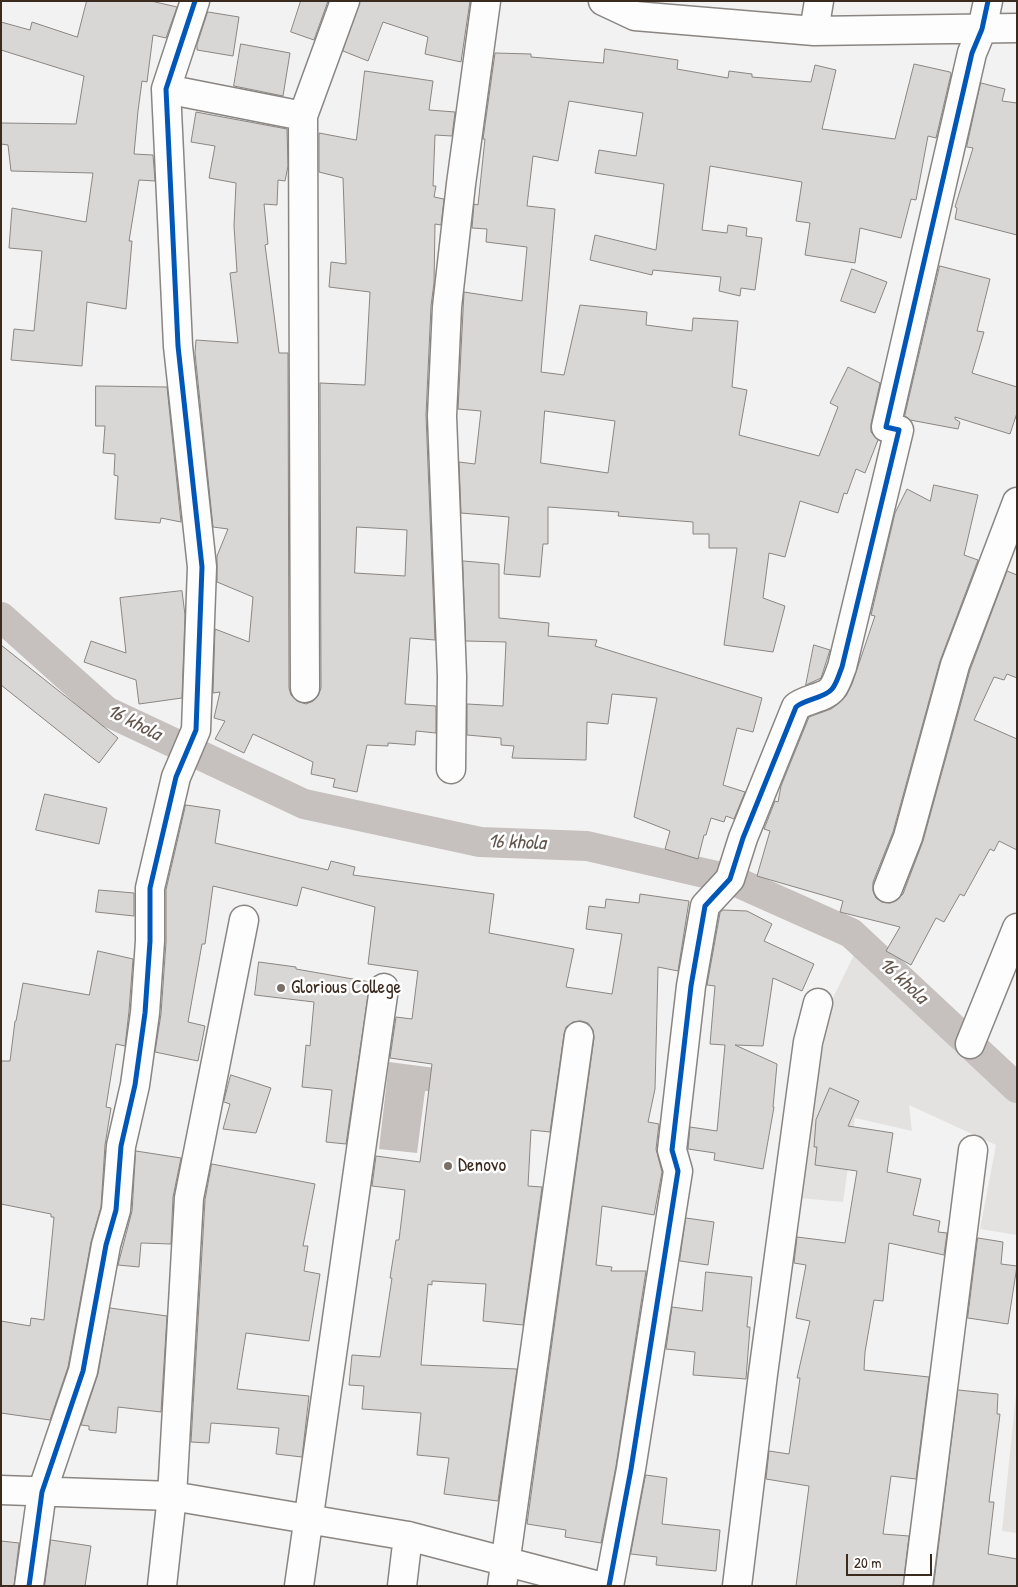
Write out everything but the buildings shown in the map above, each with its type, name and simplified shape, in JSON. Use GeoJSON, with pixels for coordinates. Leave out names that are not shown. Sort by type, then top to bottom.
{"type":"FeatureCollection","features":[{"type":"Feature","properties":{"kind":"street"},"geometry":{"type":"LineString","coordinates":[[29,1586],[42,1492],[83,1371],[106,1245],[116,1210],[121,1146],[135,1085],[145,1013],[150,940],[150,888],[176,777],[196,730],[202,567],[178,346],[166,89],[195,1]]}},
{"type":"Feature","properties":{"kind":"street"},"geometry":{"type":"LineString","coordinates":[[305,688],[303,116],[345,1]]}},
{"type":"Feature","properties":{"kind":"street"},"geometry":{"type":"LineString","coordinates":[[450,769],[452,676],[442,416],[447,317],[461,184],[486,1]]}},
{"type":"Feature","properties":{"kind":"street"},"geometry":{"type":"LineString","coordinates":[[603,1],[635,16],[684,11],[814,31],[1017,28]]}},
{"type":"Feature","properties":{"kind":"street"},"geometry":{"type":"LineString","coordinates":[[814,31],[819,1]]}},
{"type":"Feature","properties":{"kind":"street"},"geometry":{"type":"LineString","coordinates":[[610,1586],[631,1469],[678,1171],[672,1150],[691,986],[705,906],[730,879],[743,838],[796,708],[800,704],[830,692],[842,667],[899,430],[886,427],[972,53],[982,29],[988,1]]}},
{"type":"Feature","properties":{"kind":"street"},"geometry":{"type":"LineString","coordinates":[[166,89],[303,116]]}},
{"type":"Feature","properties":{"kind":"street"},"geometry":{"type":"LineString","coordinates":[[888,888],[908,838],[956,665],[1017,502]]}},
{"type":"Feature","properties":{"kind":"street"},"geometry":{"type":"LineString","coordinates":[[162,1586],[172,1496],[189,1198],[244,920]]}},
{"type":"Feature","properties":{"kind":"street"},"geometry":{"type":"LineString","coordinates":[[970,1044],[1017,928]]}},
{"type":"Feature","properties":{"kind":"street"},"geometry":{"type":"LineString","coordinates":[[299,1586],[384,988]]}},
{"type":"Feature","properties":{"kind":"street"},"geometry":{"type":"LineString","coordinates":[[737,1586],[806,1052],[818,1003]]}},
{"type":"Feature","properties":{"kind":"street"},"geometry":{"type":"LineString","coordinates":[[503,1574],[579,1036]]}},
{"type":"Feature","properties":{"kind":"street"},"geometry":{"type":"LineString","coordinates":[[918,1586],[973,1150]]}},
{"type":"Feature","properties":{"kind":"street"},"geometry":{"type":"LineString","coordinates":[[1,1490],[172,1496],[408,1536],[503,1574],[599,1586]]}},
{"type":"Feature","properties":{"kind":"street"},"geometry":{"type":"LineString","coordinates":[[402,1586],[408,1536]]}},
{"type":"Feature","properties":{"kind":"shaded area"},"geometry":{"type":"Polygon","coordinates":[[[854,955],[1017,1097],[1017,1235],[980,1229],[996,1145],[909,1105],[912,1131],[855,1118],[843,1202],[799,1198],[818,1028],[854,955]]]}},
{"type":"Feature","properties":{"kind":"shaded area"},"geometry":{"type":"Polygon","coordinates":[[[389,1062],[443,1069],[440,1092],[425,1091],[417,1153],[379,1149],[389,1062]]]}},
{"type":"Feature","properties":{"kind":"shaded area"},"geometry":{"type":"Polygon","coordinates":[[[1017,1384],[1017,1533],[1002,1531],[1017,1384]]]}},
{"type":"Feature","properties":{"kind":"waterway","name":"16 khola"},"geometry":{"type":"LineString","coordinates":[[1,617],[106,711],[304,804],[480,842],[587,846],[730,879],[851,933],[1017,1088]]}},
{"type":"Feature","properties":{"kind":"cycle path"},"geometry":{"type":"LineString","coordinates":[[29,1586],[42,1492],[83,1371],[106,1245],[116,1210],[121,1146],[135,1085],[145,1013],[150,941],[150,888],[176,777],[196,730],[202,567],[178,346],[166,89],[195,1]]}},
{"type":"Feature","properties":{"kind":"cycle path"},"geometry":{"type":"LineString","coordinates":[[609,1586],[631,1469],[678,1171],[672,1150],[691,986],[705,906],[730,879],[743,838],[796,707],[829,692],[835,684],[842,667],[899,430],[886,427],[972,53],[982,29],[988,1]]}},
{"type":"Feature","properties":{"kind":"place","name":"Glorious College"},"geometry":{"type":"Point","coordinates":[281,988]}},
{"type":"Feature","properties":{"kind":"place","name":"Denovo"},"geometry":{"type":"Point","coordinates":[448,1166]}}]}
